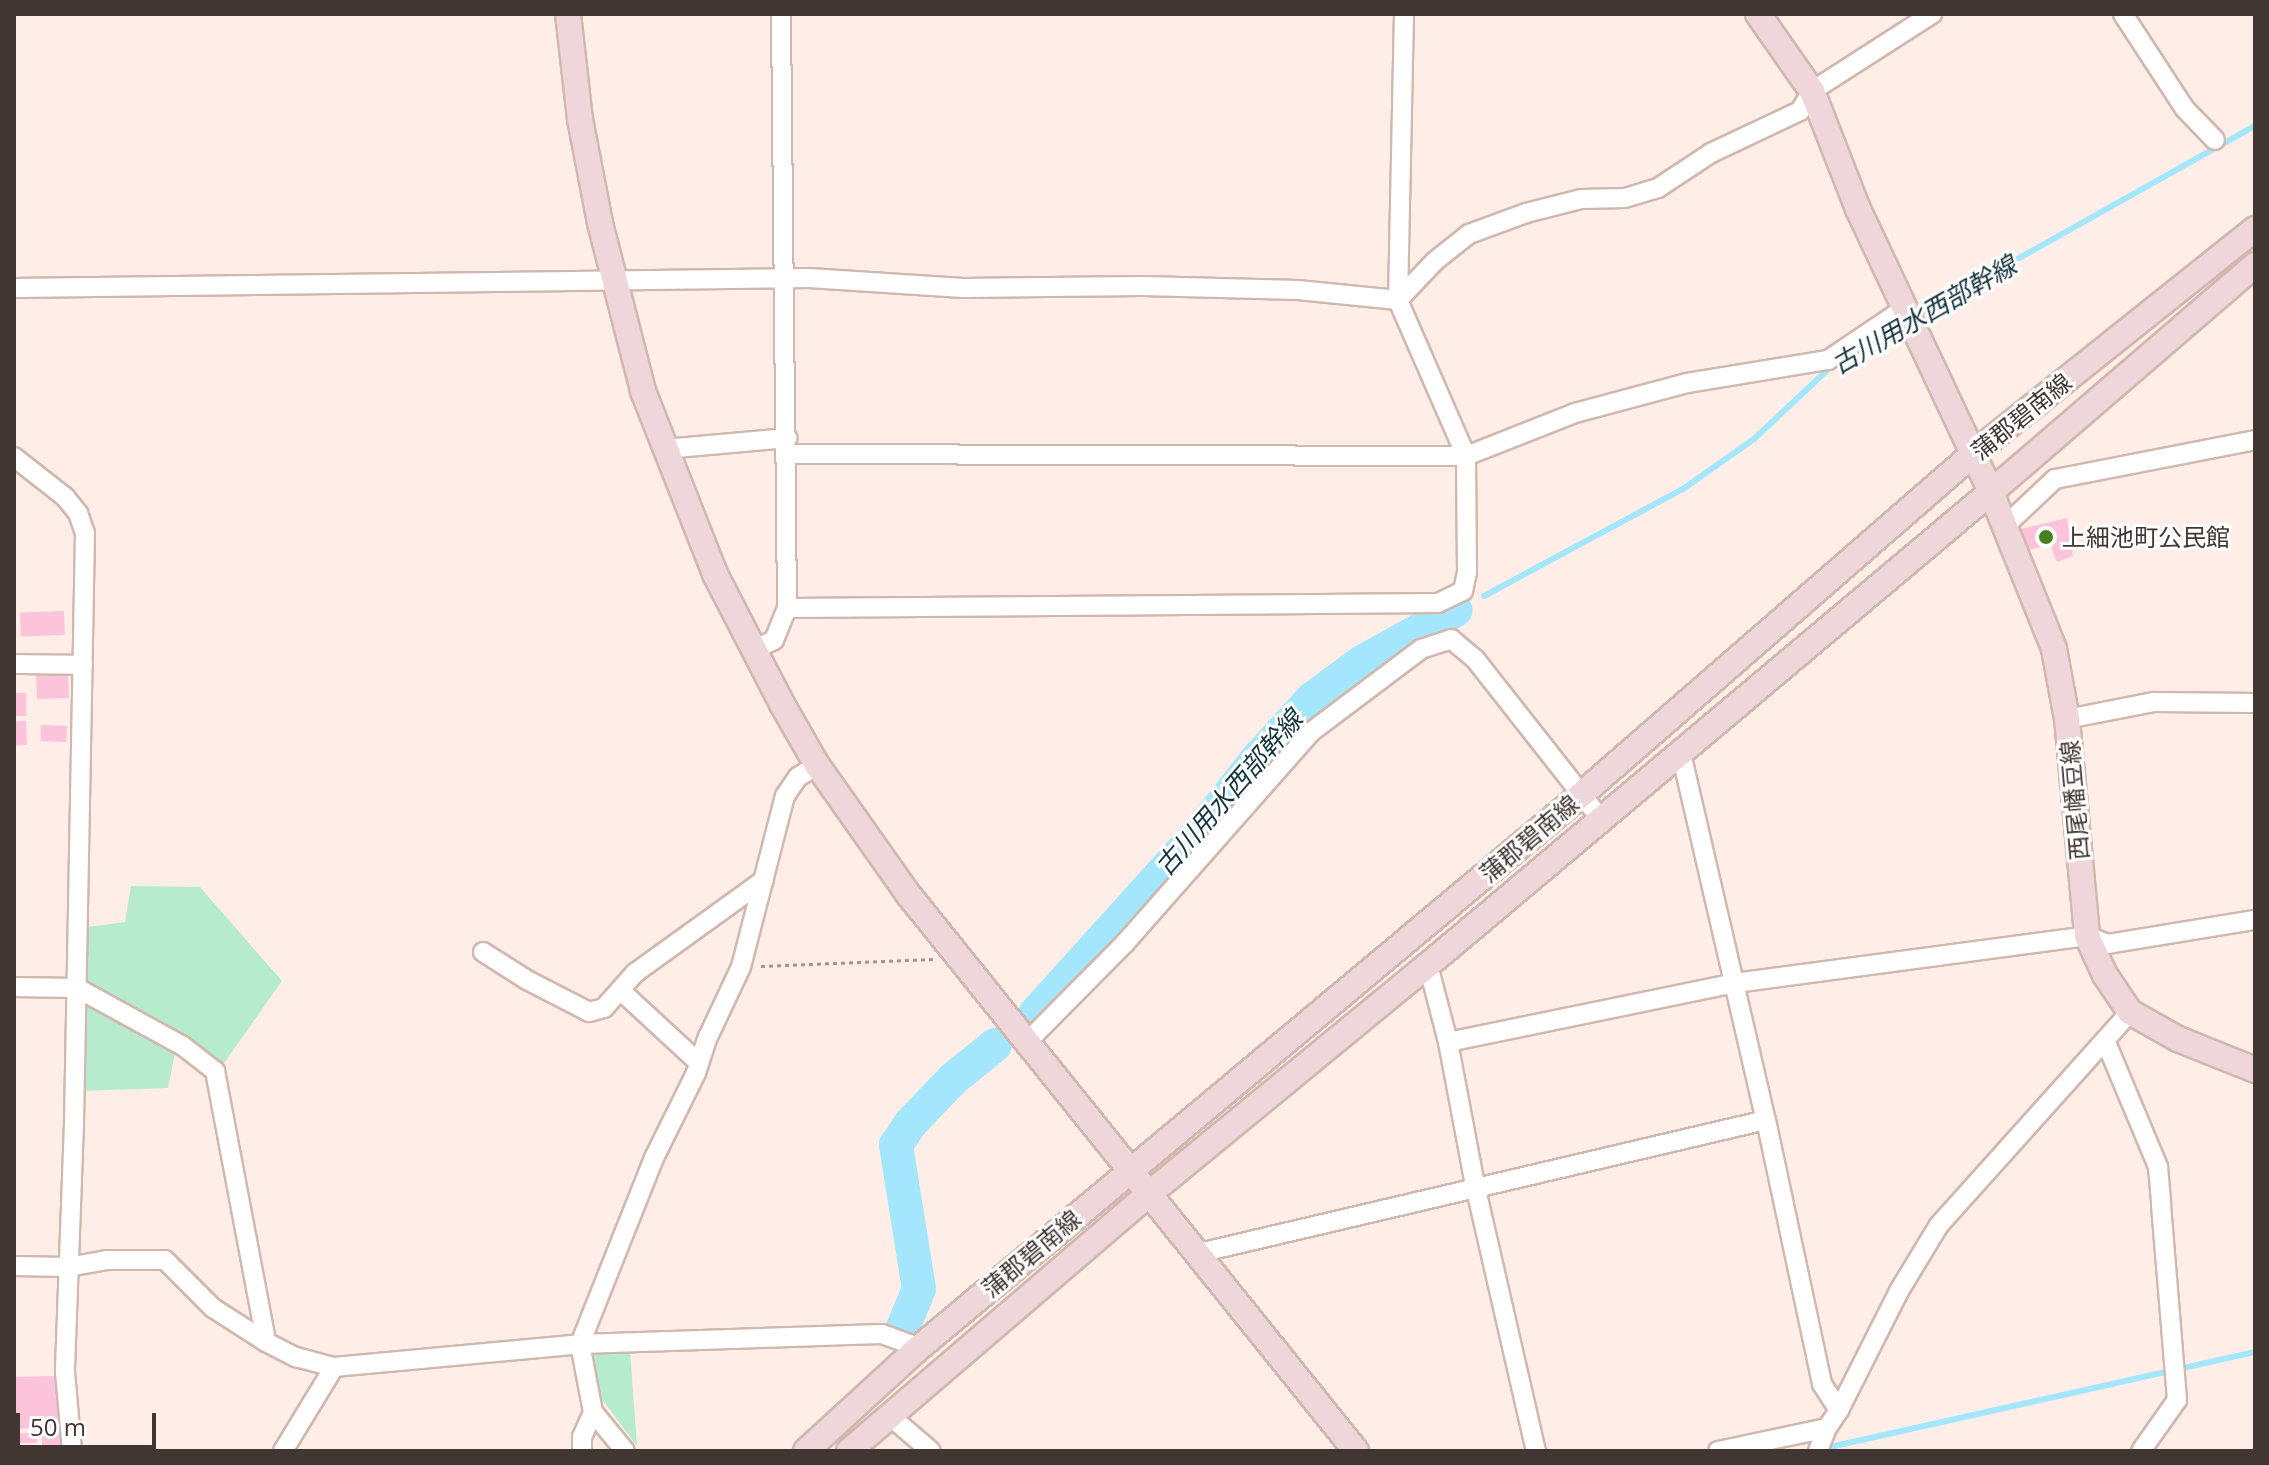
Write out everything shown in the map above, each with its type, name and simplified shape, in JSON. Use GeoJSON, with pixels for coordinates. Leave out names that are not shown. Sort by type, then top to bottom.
{"type":"FeatureCollection","features":[{"type":"Feature","properties":{"kind":"main road"},"geometry":{"type":"LineString","coordinates":[[568,14],[580,119],[614,281],[643,391],[715,574],[817,765],[908,894],[1356,1451]]}},
{"type":"Feature","properties":{"kind":"main road","name":"西尾幡豆線"},"geometry":{"type":"LineString","coordinates":[[1758,14],[1812,91],[1858,209],[1991,492],[2054,649],[2067,719],[2087,936],[2105,975],[2130,1012],[2178,1039],[2255,1070]]}},
{"type":"Feature","properties":{"kind":"main road","name":"蒲郡碧南線"},"geometry":{"type":"LineString","coordinates":[[806,1451],[914,1352],[1582,794],[1973,454],[2255,229]]}},
{"type":"Feature","properties":{"kind":"main road","name":"蒲郡碧南線"},"geometry":{"type":"LineString","coordinates":[[849,1451],[1149,1194],[1428,965],[1991,492],[2255,265]]}},
{"type":"Feature","properties":{"kind":"street"},"geometry":{"type":"LineString","coordinates":[[755,649],[774,640],[787,608],[788,446],[782,280],[781,14]]}},
{"type":"Feature","properties":{"kind":"street"},"geometry":{"type":"LineString","coordinates":[[787,608],[1438,603],[1463,591],[1467,572],[1466,456],[1398,300],[1404,14]]}},
{"type":"Feature","properties":{"kind":"street"},"geometry":{"type":"LineString","coordinates":[[1398,300],[1435,261],[1469,234],[1526,213],[1581,199],[1625,198],[1658,188],[1711,153],[1800,111],[1812,91],[1932,14]]}},
{"type":"Feature","properties":{"kind":"street"},"geometry":{"type":"LineString","coordinates":[[2123,14],[2185,109],[2215,140]]}},
{"type":"Feature","properties":{"kind":"street"},"geometry":{"type":"LineString","coordinates":[[14,288],[809,278],[963,288],[1143,286],[1298,290],[1398,300]]}},
{"type":"Feature","properties":{"kind":"street"},"geometry":{"type":"LineString","coordinates":[[665,449],[788,446],[1466,456],[1575,413],[1687,383],[1828,360],[1905,309]]}},
{"type":"Feature","properties":{"kind":"street"},"geometry":{"type":"LineString","coordinates":[[2004,527],[2055,479],[2255,440]]}},
{"type":"Feature","properties":{"kind":"street"},"geometry":{"type":"LineString","coordinates":[[14,457],[65,497],[78,513],[85,533],[77,988],[65,1372],[72,1451]]}},
{"type":"Feature","properties":{"kind":"street"},"geometry":{"type":"LineString","coordinates":[[1027,1042],[1125,943],[1311,732],[1421,649],[1451,639],[1475,659],[1600,818]]}},
{"type":"Feature","properties":{"kind":"street"},"geometry":{"type":"LineString","coordinates":[[14,664],[83,665]]}},
{"type":"Feature","properties":{"kind":"street"},"geometry":{"type":"LineString","coordinates":[[2067,719],[2154,702],[2255,703]]}},
{"type":"Feature","properties":{"kind":"street"},"geometry":{"type":"LineString","coordinates":[[1681,753],[1766,1120],[1822,1384],[1839,1410]]}},
{"type":"Feature","properties":{"kind":"street"},"geometry":{"type":"LineString","coordinates":[[625,1451],[593,1412],[580,1344],[654,1158],[741,967],[785,796],[798,777],[817,765]]}},
{"type":"Feature","properties":{"kind":"street"},"geometry":{"type":"LineString","coordinates":[[483,952],[527,980],[589,1012],[604,1008],[635,973],[764,880]]}},
{"type":"Feature","properties":{"kind":"street"},"geometry":{"type":"LineString","coordinates":[[1448,1042],[1735,983],[2087,936],[2108,944],[2255,920]]}},
{"type":"Feature","properties":{"kind":"street"},"geometry":{"type":"LineString","coordinates":[[1428,965],[1448,1042],[1475,1185],[1536,1451]]}},
{"type":"Feature","properties":{"kind":"street"},"geometry":{"type":"LineString","coordinates":[[14,987],[77,988],[183,1046],[215,1071],[266,1342]]}},
{"type":"Feature","properties":{"kind":"street"},"geometry":{"type":"LineString","coordinates":[[620,990],[699,1063]]}},
{"type":"Feature","properties":{"kind":"street"},"geometry":{"type":"LineString","coordinates":[[1718,1451],[1823,1438],[1899,1291],[1939,1225],[2130,1012]]}},
{"type":"Feature","properties":{"kind":"street"},"geometry":{"type":"LineString","coordinates":[[2105,1040],[2158,1167],[2177,1400],[2141,1451]]}},
{"type":"Feature","properties":{"kind":"street"},"geometry":{"type":"LineString","coordinates":[[1199,1253],[1475,1185],[1766,1120]]}},
{"type":"Feature","properties":{"kind":"street"},"geometry":{"type":"LineString","coordinates":[[14,1266],[68,1267],[106,1260],[165,1260],[213,1308],[266,1342],[296,1357],[334,1367],[580,1344],[882,1334],[910,1344],[914,1352]]}},
{"type":"Feature","properties":{"kind":"street"},"geometry":{"type":"LineString","coordinates":[[283,1451],[334,1367]]}},
{"type":"Feature","properties":{"kind":"street"},"geometry":{"type":"LineString","coordinates":[[582,1451],[582,1437],[593,1412]]}},
{"type":"Feature","properties":{"kind":"street"},"geometry":{"type":"LineString","coordinates":[[891,1417],[931,1451]]}},
{"type":"Feature","properties":{"kind":"path"},"geometry":{"type":"LineString","coordinates":[[741,967],[958,957]]}},
{"type":"Feature","properties":{"kind":"green space"},"geometry":{"type":"Polygon","coordinates":[[[131,886],[200,887],[282,981],[222,1066],[88,984],[87,927],[125,922],[131,886]]]}},
{"type":"Feature","properties":{"kind":"green space"},"geometry":{"type":"Polygon","coordinates":[[[81,997],[176,1048],[168,1088],[82,1091],[81,997]]]}},
{"type":"Feature","properties":{"kind":"green space"},"geometry":{"type":"Polygon","coordinates":[[[588,1351],[630,1351],[637,1446],[592,1386],[588,1351]]]}},
{"type":"Feature","properties":{"kind":"building","name":"上細池町公民館"},"geometry":{"type":"Polygon","coordinates":[[[2067,518],[2073,556],[2057,562],[2050,545],[2024,551],[2020,529],[2067,518]]]}},
{"type":"Feature","properties":{"kind":"building"},"geometry":{"type":"Polygon","coordinates":[[[64,611],[65,635],[21,637],[20,613],[64,611]]]}},
{"type":"Feature","properties":{"kind":"building"},"geometry":{"type":"Polygon","coordinates":[[[68,673],[69,698],[37,699],[36,674],[68,673]]]}},
{"type":"Feature","properties":{"kind":"building"},"geometry":{"type":"Polygon","coordinates":[[[14,693],[26,693],[26,716],[14,716],[14,693]]]}},
{"type":"Feature","properties":{"kind":"building"},"geometry":{"type":"Polygon","coordinates":[[[14,721],[26,721],[27,745],[15,745],[14,721]]]}},
{"type":"Feature","properties":{"kind":"building"},"geometry":{"type":"Polygon","coordinates":[[[41,725],[67,726],[66,742],[40,741],[41,725]]]}},
{"type":"Feature","properties":{"kind":"building"},"geometry":{"type":"Polygon","coordinates":[[[57,1376],[58,1428],[15,1429],[14,1377],[57,1376]]]}},
{"type":"Feature","properties":{"kind":"building"},"geometry":{"type":"Polygon","coordinates":[[[42,1432],[63,1432],[63,1451],[42,1451],[42,1432]]]}},
{"type":"Feature","properties":{"kind":"building"},"geometry":{"type":"Polygon","coordinates":[[[14,1433],[37,1433],[37,1443],[14,1443],[14,1433]]]}},
{"type":"Feature","properties":{"kind":"waterway","name":"古川用水西部幹線"},"geometry":{"type":"LineString","coordinates":[[1916,316],[2255,126]]}},
{"type":"Feature","properties":{"kind":"waterway","name":"古川用水西部幹線"},"geometry":{"type":"LineString","coordinates":[[1874,339],[1906,321]]}},
{"type":"Feature","properties":{"kind":"waterway","name":"古川用水西部幹線"},"geometry":{"type":"LineString","coordinates":[[1484,596],[1683,489],[1754,439],[1834,364]]}},
{"type":"Feature","properties":{"kind":"waterway","name":"古川用水西部幹線"},"geometry":{"type":"LineString","coordinates":[[1035,1014],[1202,829],[1258,758],[1312,699],[1362,662],[1456,610]]}},
{"type":"Feature","properties":{"kind":"waterway","name":"古川用水西部幹線"},"geometry":{"type":"LineString","coordinates":[[902,1330],[919,1289],[896,1145],[910,1124],[953,1079],[995,1045]]}},
{"type":"Feature","properties":{"kind":"waterway"},"geometry":{"type":"LineString","coordinates":[[1821,1449],[2255,1352]]}},
{"type":"Feature","properties":{"kind":"place","name":"上細池町公民館"},"geometry":{"type":"Point","coordinates":[2046,537]}}]}
